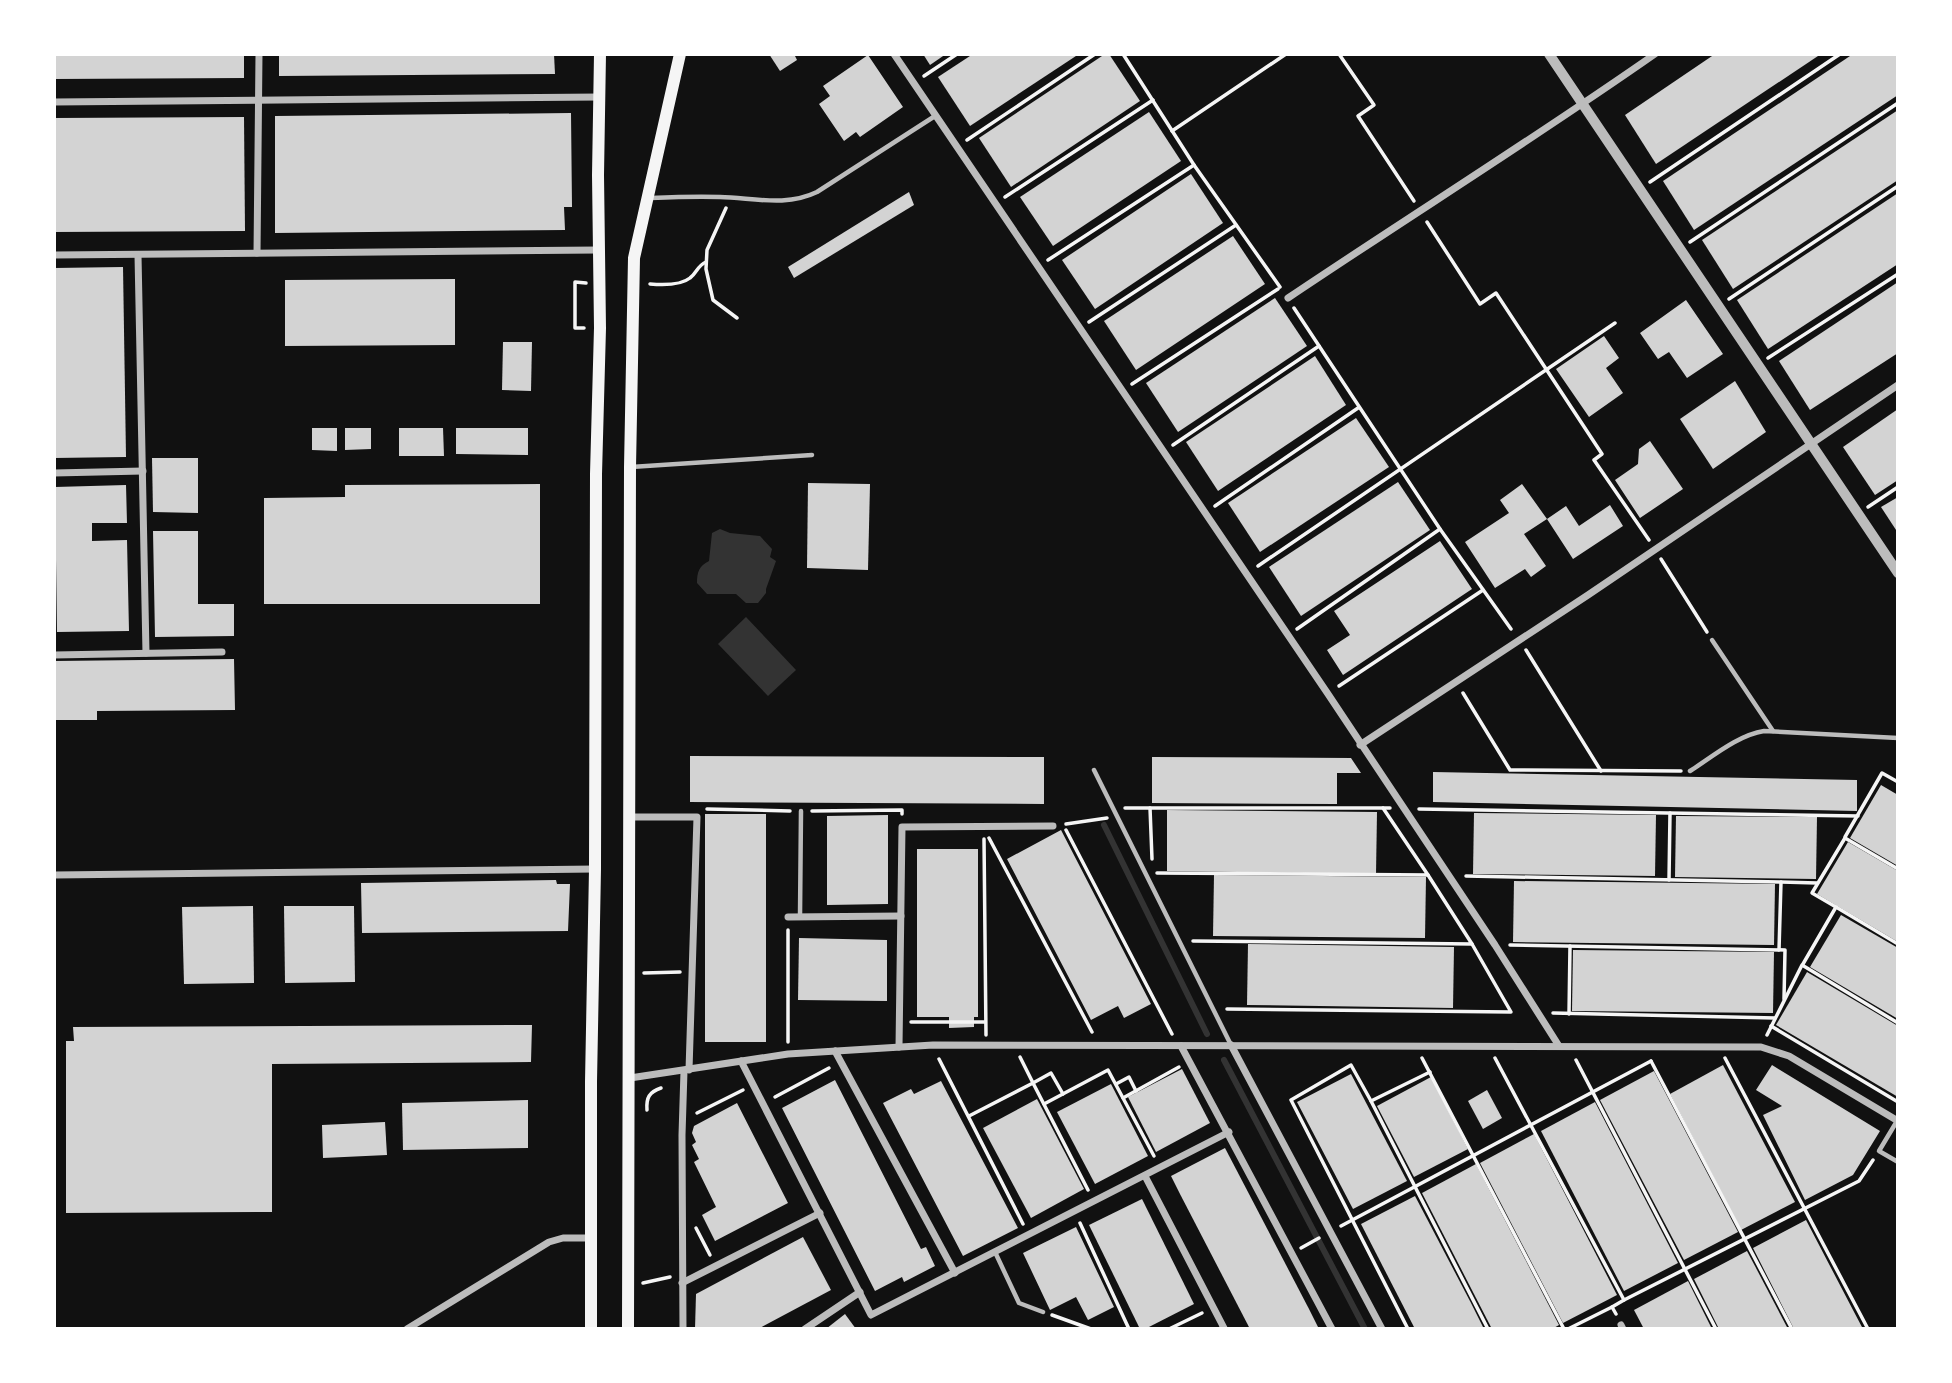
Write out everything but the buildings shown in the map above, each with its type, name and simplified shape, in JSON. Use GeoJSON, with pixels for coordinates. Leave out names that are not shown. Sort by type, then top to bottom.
{"type":"FeatureCollection","features":[{"type":"Feature","properties":{"kind":"main road"},"geometry":{"type":"LineString","coordinates":[[591,1329],[596,488],[600,328],[598,250],[602,54]]}},
{"type":"Feature","properties":{"kind":"main road"},"geometry":{"type":"LineString","coordinates":[[628,1329],[630,467],[634,258],[677,54]]}},
{"type":"Feature","properties":{"kind":"street"},"geometry":{"type":"LineString","coordinates":[[257,253],[259,54]]}},
{"type":"Feature","properties":{"kind":"street"},"geometry":{"type":"LineString","coordinates":[[894,54],[1328,694],[1496,945],[1559,1046]]}},
{"type":"Feature","properties":{"kind":"street"},"geometry":{"type":"LineString","coordinates":[[1549,54],[1898,573]]}},
{"type":"Feature","properties":{"kind":"street"},"geometry":{"type":"LineString","coordinates":[[1288,298],[1419,209],[1583,105],[1656,54]]}},
{"type":"Feature","properties":{"kind":"street"},"geometry":{"type":"LineString","coordinates":[[54,102],[600,97]]}},
{"type":"Feature","properties":{"kind":"street"},"geometry":{"type":"LineString","coordinates":[[54,255],[598,250]]}},
{"type":"Feature","properties":{"kind":"street"},"geometry":{"type":"LineString","coordinates":[[138,254],[146,653]]}},
{"type":"Feature","properties":{"kind":"street"},"geometry":{"type":"LineString","coordinates":[[1360,745],[1898,385]]}},
{"type":"Feature","properties":{"kind":"street"},"geometry":{"type":"LineString","coordinates":[[54,473],[143,471]]}},
{"type":"Feature","properties":{"kind":"street"},"geometry":{"type":"LineString","coordinates":[[54,655],[222,652]]}},
{"type":"Feature","properties":{"kind":"street"},"geometry":{"type":"LineString","coordinates":[[631,817],[696,817],[692,972],[682,1120],[683,1329]]}},
{"type":"Feature","properties":{"kind":"street"},"geometry":{"type":"LineString","coordinates":[[899,1047],[902,827],[1053,826]]}},
{"type":"Feature","properties":{"kind":"street"},"geometry":{"type":"LineString","coordinates":[[54,875],[595,869]]}},
{"type":"Feature","properties":{"kind":"street"},"geometry":{"type":"LineString","coordinates":[[788,917],[901,916]]}},
{"type":"Feature","properties":{"kind":"street"},"geometry":{"type":"LineString","coordinates":[[630,1078],[788,1054],[933,1045],[1762,1047],[1789,1055],[1898,1121]]}},
{"type":"Feature","properties":{"kind":"street"},"geometry":{"type":"LineString","coordinates":[[1231,1045],[1382,1329]]}},
{"type":"Feature","properties":{"kind":"street"},"geometry":{"type":"LineString","coordinates":[[1180,1046],[1229,1132],[1332,1329]]}},
{"type":"Feature","properties":{"kind":"street"},"geometry":{"type":"LineString","coordinates":[[835,1051],[954,1273]]}},
{"type":"Feature","properties":{"kind":"street"},"geometry":{"type":"LineString","coordinates":[[741,1060],[872,1315],[1229,1132]]}},
{"type":"Feature","properties":{"kind":"street"},"geometry":{"type":"LineString","coordinates":[[1145,1175],[1214,1307],[1224,1328],[1222,1329]]}},
{"type":"Feature","properties":{"kind":"street"},"geometry":{"type":"LineString","coordinates":[[682,1283],[820,1213]]}},
{"type":"Feature","properties":{"kind":"street"},"geometry":{"type":"LineString","coordinates":[[407,1329],[549,1242],[563,1238],[591,1238]]}},
{"type":"Feature","properties":{"kind":"street"},"geometry":{"type":"LineString","coordinates":[[805,1329],[860,1292]]}},
{"type":"Feature","properties":{"kind":"lane"},"geometry":{"type":"LineString","coordinates":[[647,198],[692,196],[800,200],[817,192],[935,116]]}},
{"type":"Feature","properties":{"kind":"lane"},"geometry":{"type":"LineString","coordinates":[[630,467],[812,456]]}},
{"type":"Feature","properties":{"kind":"lane"},"geometry":{"type":"LineString","coordinates":[[1712,640],[1774,732]]}},
{"type":"Feature","properties":{"kind":"lane"},"geometry":{"type":"LineString","coordinates":[[1690,771],[1755,732],[1898,738]]}},
{"type":"Feature","properties":{"kind":"lane"},"geometry":{"type":"LineString","coordinates":[[1094,770],[1231,1045]]}},
{"type":"Feature","properties":{"kind":"lane"},"geometry":{"type":"LineString","coordinates":[[800,917],[801,811]]}},
{"type":"Feature","properties":{"kind":"lane"},"geometry":{"type":"LineString","coordinates":[[1898,1121],[1879,1151],[1898,1162]]}},
{"type":"Feature","properties":{"kind":"lane"},"geometry":{"type":"LineString","coordinates":[[995,1252],[1019,1303],[1043,1312]]}},
{"type":"Feature","properties":{"kind":"lane"},"geometry":{"type":"LineString","coordinates":[[1613,1329],[1622,1327]]}},
{"type":"Feature","properties":{"kind":"path"},"geometry":{"type":"LineString","coordinates":[[913,83],[957,54]]}},
{"type":"Feature","properties":{"kind":"path"},"geometry":{"type":"LineString","coordinates":[[957,147],[1095,54]]}},
{"type":"Feature","properties":{"kind":"path"},"geometry":{"type":"LineString","coordinates":[[1121,391],[1280,288],[1194,165],[1123,54]]}},
{"type":"Feature","properties":{"kind":"path"},"geometry":{"type":"LineString","coordinates":[[1172,131],[1286,54]]}},
{"type":"Feature","properties":{"kind":"path"},"geometry":{"type":"LineString","coordinates":[[1339,54],[1374,105],[1358,116],[1480,304],[1496,293],[1602,454],[1594,460],[1712,640]]}},
{"type":"Feature","properties":{"kind":"path"},"geometry":{"type":"LineString","coordinates":[[1640,189],[1840,54]]}},
{"type":"Feature","properties":{"kind":"path"},"geometry":{"type":"LineString","coordinates":[[995,204],[1153,100]]}},
{"type":"Feature","properties":{"kind":"path"},"geometry":{"type":"LineString","coordinates":[[1680,249],[1898,103]]}},
{"type":"Feature","properties":{"kind":"path"},"geometry":{"type":"LineString","coordinates":[[1038,267],[1194,165]]}},
{"type":"Feature","properties":{"kind":"path"},"geometry":{"type":"LineString","coordinates":[[1718,306],[1898,186]]}},
{"type":"Feature","properties":{"kind":"path"},"geometry":{"type":"LineString","coordinates":[[731,198],[717,223],[707,250],[706,262],[713,300],[737,318]]}},
{"type":"Feature","properties":{"kind":"path"},"geometry":{"type":"LineString","coordinates":[[1079,328],[1237,225]]}},
{"type":"Feature","properties":{"kind":"path"},"geometry":{"type":"LineString","coordinates":[[670,285],[689,279],[700,265],[706,262]]}},
{"type":"Feature","properties":{"kind":"path"},"geometry":{"type":"LineString","coordinates":[[1758,365],[1898,274]]}},
{"type":"Feature","properties":{"kind":"path"},"geometry":{"type":"LineString","coordinates":[[575,282],[575,328]]}},
{"type":"Feature","properties":{"kind":"path"},"geometry":{"type":"LineString","coordinates":[[1288,298],[1440,529],[1520,640],[1601,771]]}},
{"type":"Feature","properties":{"kind":"path"},"geometry":{"type":"LineString","coordinates":[[1245,575],[1615,323]]}},
{"type":"Feature","properties":{"kind":"path"},"geometry":{"type":"LineString","coordinates":[[1163,452],[1319,346]]}},
{"type":"Feature","properties":{"kind":"path"},"geometry":{"type":"LineString","coordinates":[[1204,513],[1359,407]]}},
{"type":"Feature","properties":{"kind":"path"},"geometry":{"type":"LineString","coordinates":[[1858,514],[1898,487]]}},
{"type":"Feature","properties":{"kind":"path"},"geometry":{"type":"LineString","coordinates":[[1287,636],[1440,529]]}},
{"type":"Feature","properties":{"kind":"path"},"geometry":{"type":"LineString","coordinates":[[1328,694],[1483,590]]}},
{"type":"Feature","properties":{"kind":"path"},"geometry":{"type":"LineString","coordinates":[[1456,682],[1510,771],[1690,771]]}},
{"type":"Feature","properties":{"kind":"path"},"geometry":{"type":"LineString","coordinates":[[1898,782],[1882,773],[1812,892],[1898,944]]}},
{"type":"Feature","properties":{"kind":"path"},"geometry":{"type":"LineString","coordinates":[[1121,808],[1384,808],[1472,944],[1511,1012],[1227,1009]]}},
{"type":"Feature","properties":{"kind":"path"},"geometry":{"type":"LineString","coordinates":[[1150,808],[1152,860]]}},
{"type":"Feature","properties":{"kind":"path"},"geometry":{"type":"LineString","coordinates":[[1404,809],[1858,816]]}},
{"type":"Feature","properties":{"kind":"path"},"geometry":{"type":"LineString","coordinates":[[1670,813],[1670,880]]}},
{"type":"Feature","properties":{"kind":"path"},"geometry":{"type":"LineString","coordinates":[[1110,817],[1063,825],[1180,1046]]}},
{"type":"Feature","properties":{"kind":"path"},"geometry":{"type":"LineString","coordinates":[[983,827],[986,1045]]}},
{"type":"Feature","properties":{"kind":"path"},"geometry":{"type":"LineString","coordinates":[[983,827],[1100,1046]]}},
{"type":"Feature","properties":{"kind":"path"},"geometry":{"type":"LineString","coordinates":[[1845,838],[1898,869]]}},
{"type":"Feature","properties":{"kind":"path"},"geometry":{"type":"LineString","coordinates":[[1152,873],[1428,875]]}},
{"type":"Feature","properties":{"kind":"path"},"geometry":{"type":"LineString","coordinates":[[1466,876],[1817,883]]}},
{"type":"Feature","properties":{"kind":"path"},"geometry":{"type":"LineString","coordinates":[[1779,950],[1781,882]]}},
{"type":"Feature","properties":{"kind":"path"},"geometry":{"type":"LineString","coordinates":[[1762,1047],[1783,999],[1836,907]]}},
{"type":"Feature","properties":{"kind":"path"},"geometry":{"type":"LineString","coordinates":[[788,917],[788,1054]]}},
{"type":"Feature","properties":{"kind":"path"},"geometry":{"type":"LineString","coordinates":[[1188,941],[1472,944]]}},
{"type":"Feature","properties":{"kind":"path"},"geometry":{"type":"LineString","coordinates":[[1515,956],[1508,944],[1785,950],[1783,999]]}},
{"type":"Feature","properties":{"kind":"path"},"geometry":{"type":"LineString","coordinates":[[1569,1014],[1570,946]]}},
{"type":"Feature","properties":{"kind":"path"},"geometry":{"type":"LineString","coordinates":[[1802,965],[1898,1023]]}},
{"type":"Feature","properties":{"kind":"path"},"geometry":{"type":"LineString","coordinates":[[644,973],[692,972]]}},
{"type":"Feature","properties":{"kind":"path"},"geometry":{"type":"LineString","coordinates":[[1551,1013],[1774,1018]]}},
{"type":"Feature","properties":{"kind":"path"},"geometry":{"type":"LineString","coordinates":[[900,1022],[985,1022]]}},
{"type":"Feature","properties":{"kind":"path"},"geometry":{"type":"LineString","coordinates":[[1771,1026],[1898,1102]]}},
{"type":"Feature","properties":{"kind":"path"},"geometry":{"type":"LineString","coordinates":[[933,1045],[1029,1235]]}},
{"type":"Feature","properties":{"kind":"path"},"geometry":{"type":"LineString","coordinates":[[1416,1045],[1566,1329],[1858,1181],[1879,1151]]}},
{"type":"Feature","properties":{"kind":"path"},"geometry":{"type":"LineString","coordinates":[[1643,1045],[1792,1329]]}},
{"type":"Feature","properties":{"kind":"path"},"geometry":{"type":"LineString","coordinates":[[1014,1046],[1094,1202]]}},
{"type":"Feature","properties":{"kind":"path"},"geometry":{"type":"LineString","coordinates":[[1488,1046],[1624,1300]]}},
{"type":"Feature","properties":{"kind":"path"},"geometry":{"type":"LineString","coordinates":[[1569,1046],[1716,1329]]}},
{"type":"Feature","properties":{"kind":"path"},"geometry":{"type":"LineString","coordinates":[[1719,1046],[1868,1329]]}},
{"type":"Feature","properties":{"kind":"path"},"geometry":{"type":"LineString","coordinates":[[1726,1060],[1738,1060]]}},
{"type":"Feature","properties":{"kind":"path"},"geometry":{"type":"LineString","coordinates":[[764,1103],[841,1061]]}},
{"type":"Feature","properties":{"kind":"path"},"geometry":{"type":"LineString","coordinates":[[1123,1098],[1190,1061]]}},
{"type":"Feature","properties":{"kind":"path"},"geometry":{"type":"LineString","coordinates":[[1331,1231],[1651,1061]]}},
{"type":"Feature","properties":{"kind":"path"},"geometry":{"type":"LineString","coordinates":[[1408,1329],[1291,1100],[1352,1065],[1488,1329]]}},
{"type":"Feature","properties":{"kind":"path"},"geometry":{"type":"LineString","coordinates":[[1044,1104],[1108,1070],[1160,1168]]}},
{"type":"Feature","properties":{"kind":"path"},"geometry":{"type":"LineString","coordinates":[[1371,1101],[1430,1072]]}},
{"type":"Feature","properties":{"kind":"path"},"geometry":{"type":"LineString","coordinates":[[968,1116],[1051,1073],[1063,1094]]}},
{"type":"Feature","properties":{"kind":"path"},"geometry":{"type":"LineString","coordinates":[[1116,1084],[1129,1077],[1136,1091]]}},
{"type":"Feature","properties":{"kind":"path"},"geometry":{"type":"LineString","coordinates":[[682,1120],[754,1084]]}},
{"type":"Feature","properties":{"kind":"path"},"geometry":{"type":"LineString","coordinates":[[647,1110],[648,1096],[660,1088]]}},
{"type":"Feature","properties":{"kind":"path"},"geometry":{"type":"LineString","coordinates":[[682,1198],[715,1267]]}},
{"type":"Feature","properties":{"kind":"path"},"geometry":{"type":"LineString","coordinates":[[1075,1212],[1129,1329]]}},
{"type":"Feature","properties":{"kind":"path"},"geometry":{"type":"LineString","coordinates":[[628,1287],[682,1274]]}},
{"type":"Feature","properties":{"kind":"path"},"geometry":{"type":"LineString","coordinates":[[1169,1329],[1214,1307]]}},
{"type":"Feature","properties":{"kind":"path"},"geometry":{"type":"LineString","coordinates":[[1612,1307],[1622,1327]]}},
{"type":"Feature","properties":{"kind":"path"},"geometry":{"type":"LineString","coordinates":[[1043,1312],[1091,1329]]}},
{"type":"Feature","properties":{"kind":"shaded area"},"geometry":{"type":"Polygon","coordinates":[[[720,529],[730,533],[760,536],[772,549],[770,557],[776,561],[766,593],[758,603],[746,603],[736,594],[707,594],[697,583],[699,570],[709,561],[712,533],[720,529]]]}},
{"type":"Feature","properties":{"kind":"shaded area"},"geometry":{"type":"Polygon","coordinates":[[[746,617],[796,670],[768,696],[718,644],[746,617]]]}},
{"type":"Feature","properties":{"kind":"waterway"},"geometry":{"type":"LineString","coordinates":[[1104,825],[1207,1034]]}},
{"type":"Feature","properties":{"kind":"waterway"},"geometry":{"type":"LineString","coordinates":[[1224,1060],[1365,1329]]}}]}
